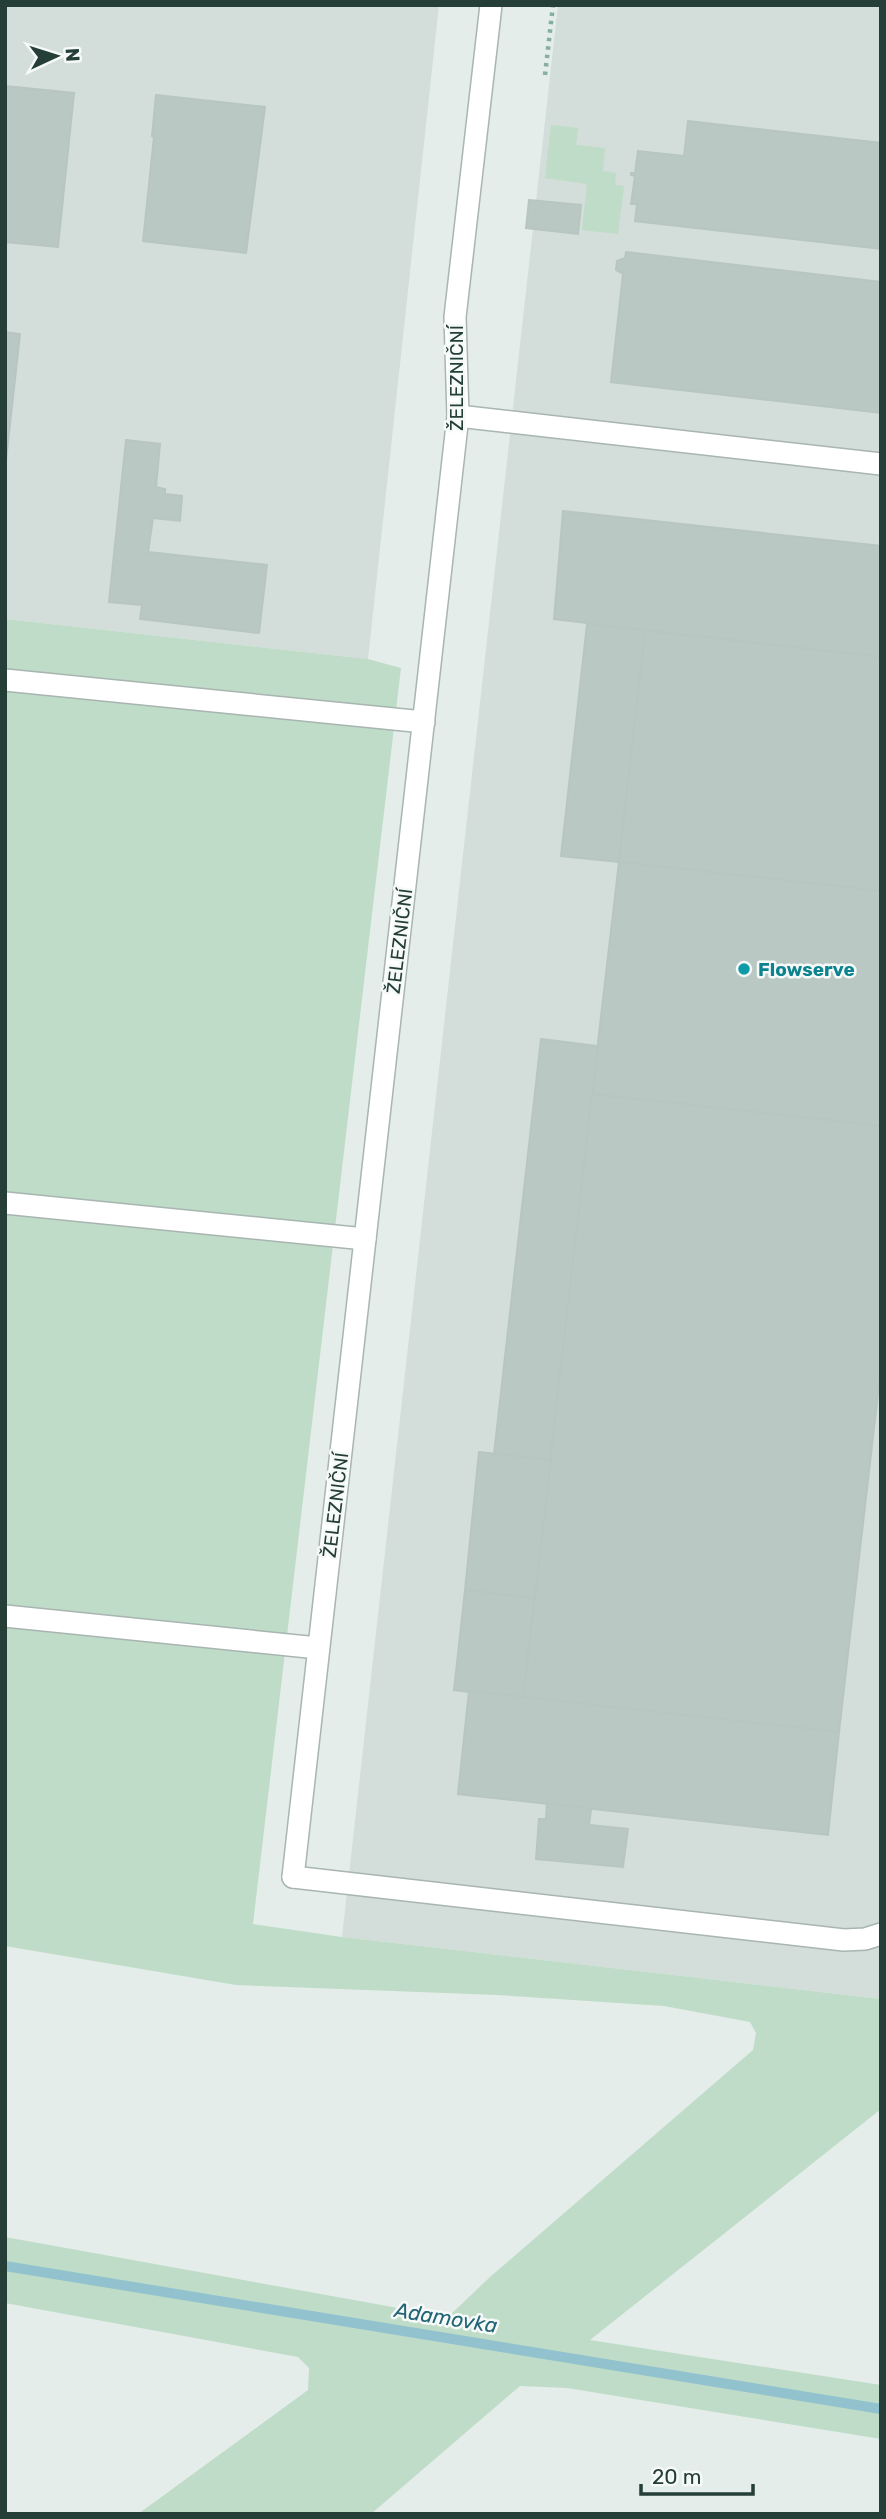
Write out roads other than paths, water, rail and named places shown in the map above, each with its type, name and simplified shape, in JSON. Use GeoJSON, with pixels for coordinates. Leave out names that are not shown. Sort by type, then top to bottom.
{"type":"FeatureCollection","features":[{"type":"Feature","properties":{"kind":"street","name":"ŽELEZNIČNÍ"},"geometry":{"type":"LineString","coordinates":[[491,5],[455,317],[458,416],[292,1877],[844,1940],[865,1939],[881,1934]]}},
{"type":"Feature","properties":{"kind":"street"},"geometry":{"type":"LineString","coordinates":[[458,416],[881,464]]}},
{"type":"Feature","properties":{"kind":"street"},"geometry":{"type":"LineString","coordinates":[[5,680],[424,722]]}},
{"type":"Feature","properties":{"kind":"street"},"geometry":{"type":"LineString","coordinates":[[5,1202],[365,1239]]}},
{"type":"Feature","properties":{"kind":"street"},"geometry":{"type":"LineString","coordinates":[[5,1616],[318,1648]]}},
{"type":"Feature","properties":{"kind":"waterway","name":"Adamovka"},"geometry":{"type":"LineString","coordinates":[[5,2266],[881,2409]]}},
{"type":"Feature","properties":{"kind":"place","name":"Flowserve"},"geometry":{"type":"Point","coordinates":[744,969]}}]}
